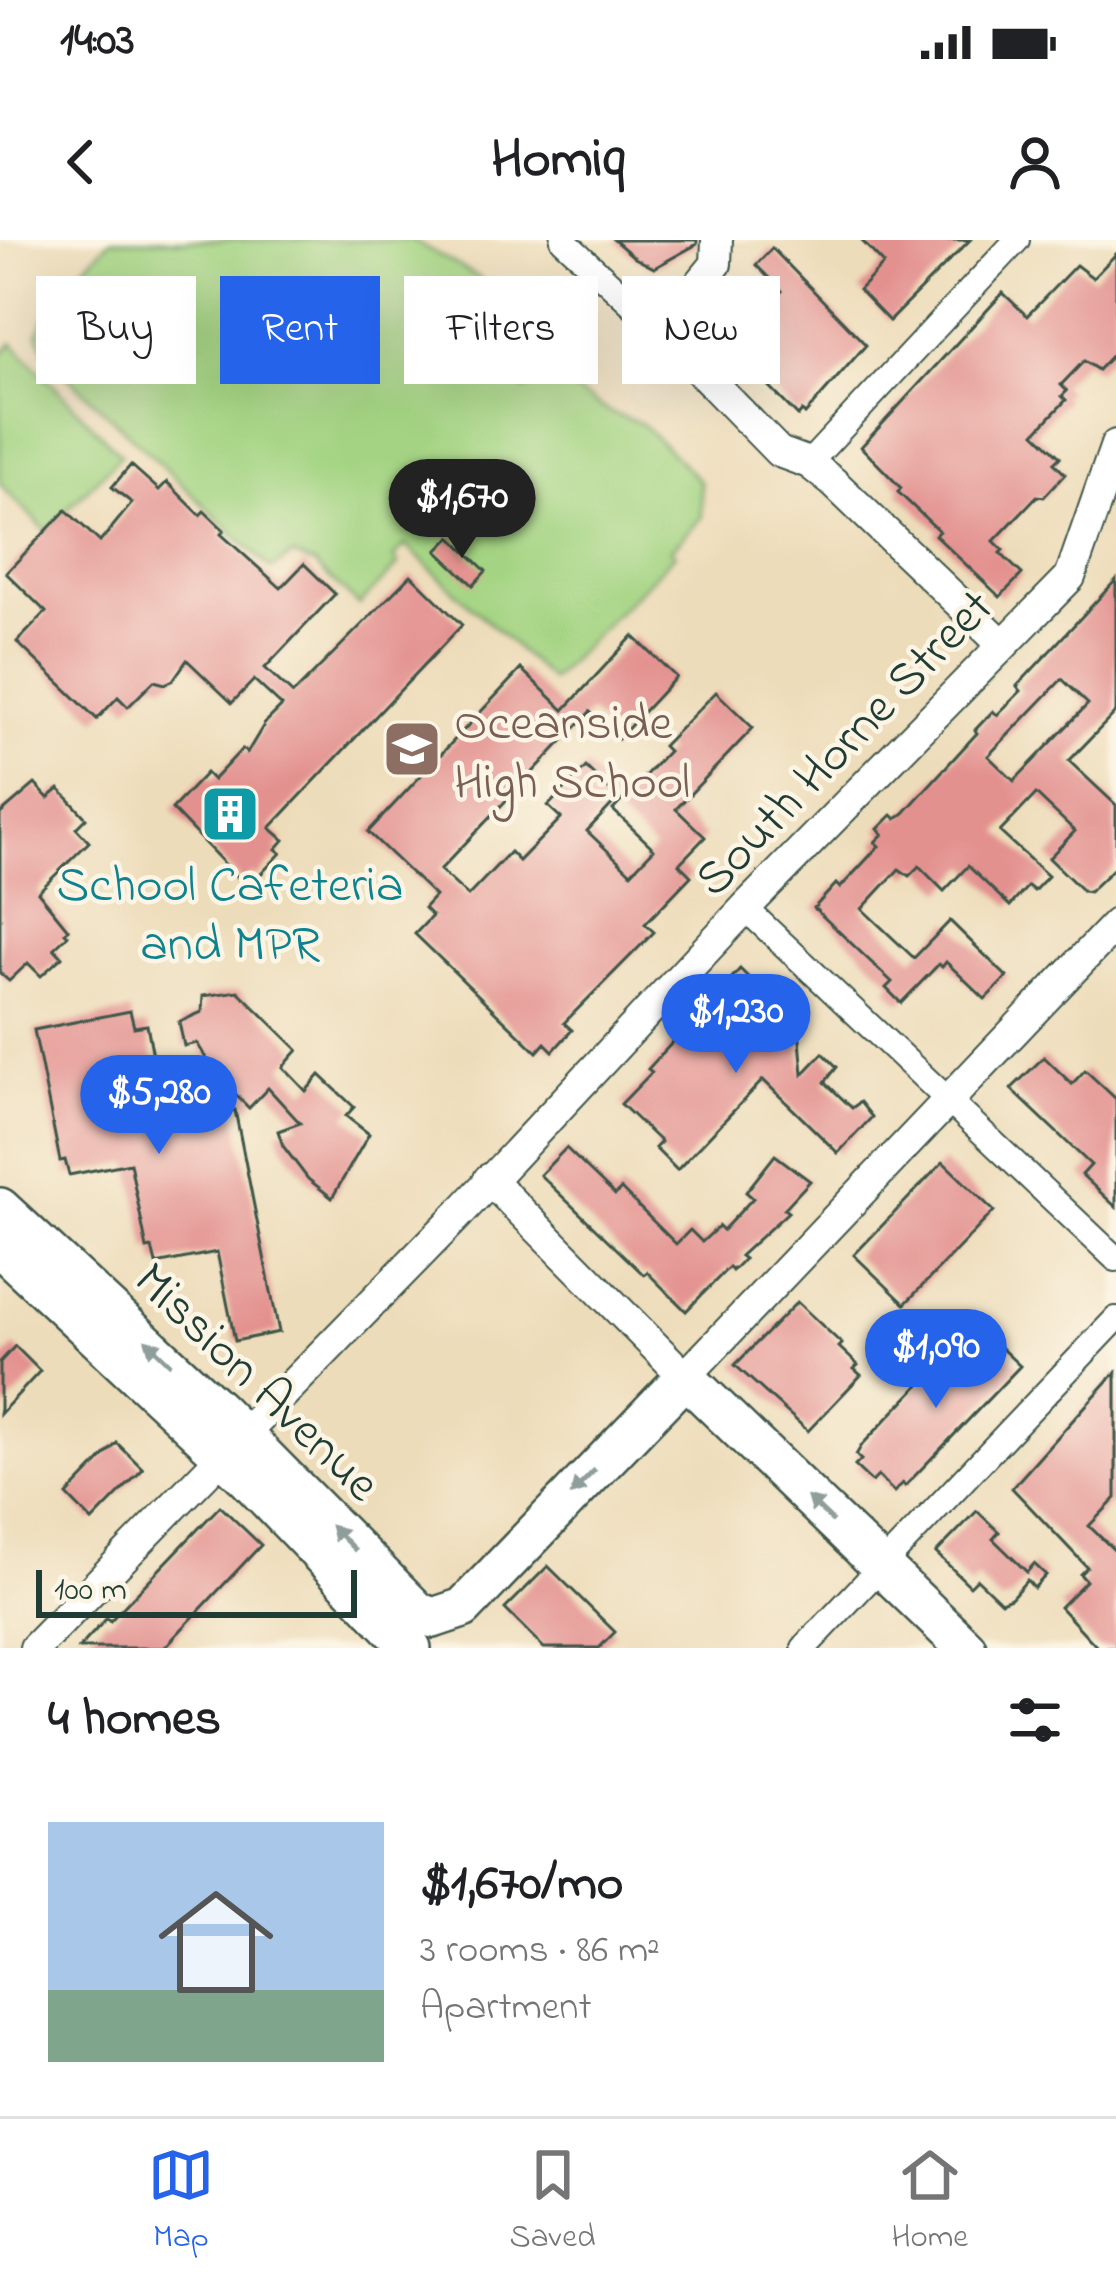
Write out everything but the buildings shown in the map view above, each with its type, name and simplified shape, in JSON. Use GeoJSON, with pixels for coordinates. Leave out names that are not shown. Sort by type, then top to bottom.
{"type":"FeatureCollection","features":[{"type":"Feature","properties":{"kind":"main road","name":"Mission Avenue"},"geometry":{"type":"LineString","coordinates":[[0,1208],[232,1444],[411,1648]]}},
{"type":"Feature","properties":{"kind":"main road"},"geometry":{"type":"LineString","coordinates":[[0,1225],[20,1243],[52,1256]]}},
{"type":"Feature","properties":{"kind":"main road","name":"Mission Avenue"},"geometry":{"type":"LineString","coordinates":[[0,1247],[232,1444],[418,1612],[433,1618],[464,1608],[674,1387]]}},
{"type":"Feature","properties":{"kind":"main road"},"geometry":{"type":"LineString","coordinates":[[674,1387],[727,1420],[966,1648]]}},
{"type":"Feature","properties":{"kind":"street"},"geometry":{"type":"LineString","coordinates":[[563,240],[622,295]]}},
{"type":"Feature","properties":{"kind":"street"},"geometry":{"type":"LineString","coordinates":[[706,276],[716,264],[717,240]]}},
{"type":"Feature","properties":{"kind":"street"},"geometry":{"type":"LineString","coordinates":[[808,463],[1016,240]]}},
{"type":"Feature","properties":{"kind":"street"},"geometry":{"type":"LineString","coordinates":[[713,384],[779,452],[808,463],[833,482],[1002,644]]}},
{"type":"Feature","properties":{"kind":"street","name":"South Horne Street"},"geometry":{"type":"LineString","coordinates":[[35,1648],[745,908],[1070,578],[1116,446]]}},
{"type":"Feature","properties":{"kind":"street"},"geometry":{"type":"LineString","coordinates":[[745,908],[1116,1259]]}},
{"type":"Feature","properties":{"kind":"street"},"geometry":{"type":"LineString","coordinates":[[488,1179],[674,1387],[1116,924]]}},
{"type":"Feature","properties":{"kind":"street"},"geometry":{"type":"LineString","coordinates":[[804,1648],[1116,1318]]}},
{"type":"Feature","properties":{"kind":"green space"},"geometry":{"type":"Polygon","coordinates":[[[111,240],[412,240],[476,276],[404,276],[404,384],[569,387],[613,414],[641,423],[700,481],[702,517],[671,550],[675,554],[551,680],[405,545],[394,557],[399,564],[359,605],[314,564],[293,555],[271,569],[76,384],[196,384],[196,276],[75,276],[111,240]]]}},
{"type":"Feature","properties":{"kind":"green space"},"geometry":{"type":"Polygon","coordinates":[[[13,343],[36,367],[36,384],[53,384],[121,455],[46,531],[0,484],[0,356],[13,343]]]}},
{"type":"Feature","properties":{"kind":"place","name":"Oceanside High School"},"geometry":{"type":"Point","coordinates":[412,749]}},
{"type":"Feature","properties":{"kind":"place","name":"School Cafeteria and MPR"},"geometry":{"type":"Point","coordinates":[230,814]}}]}
